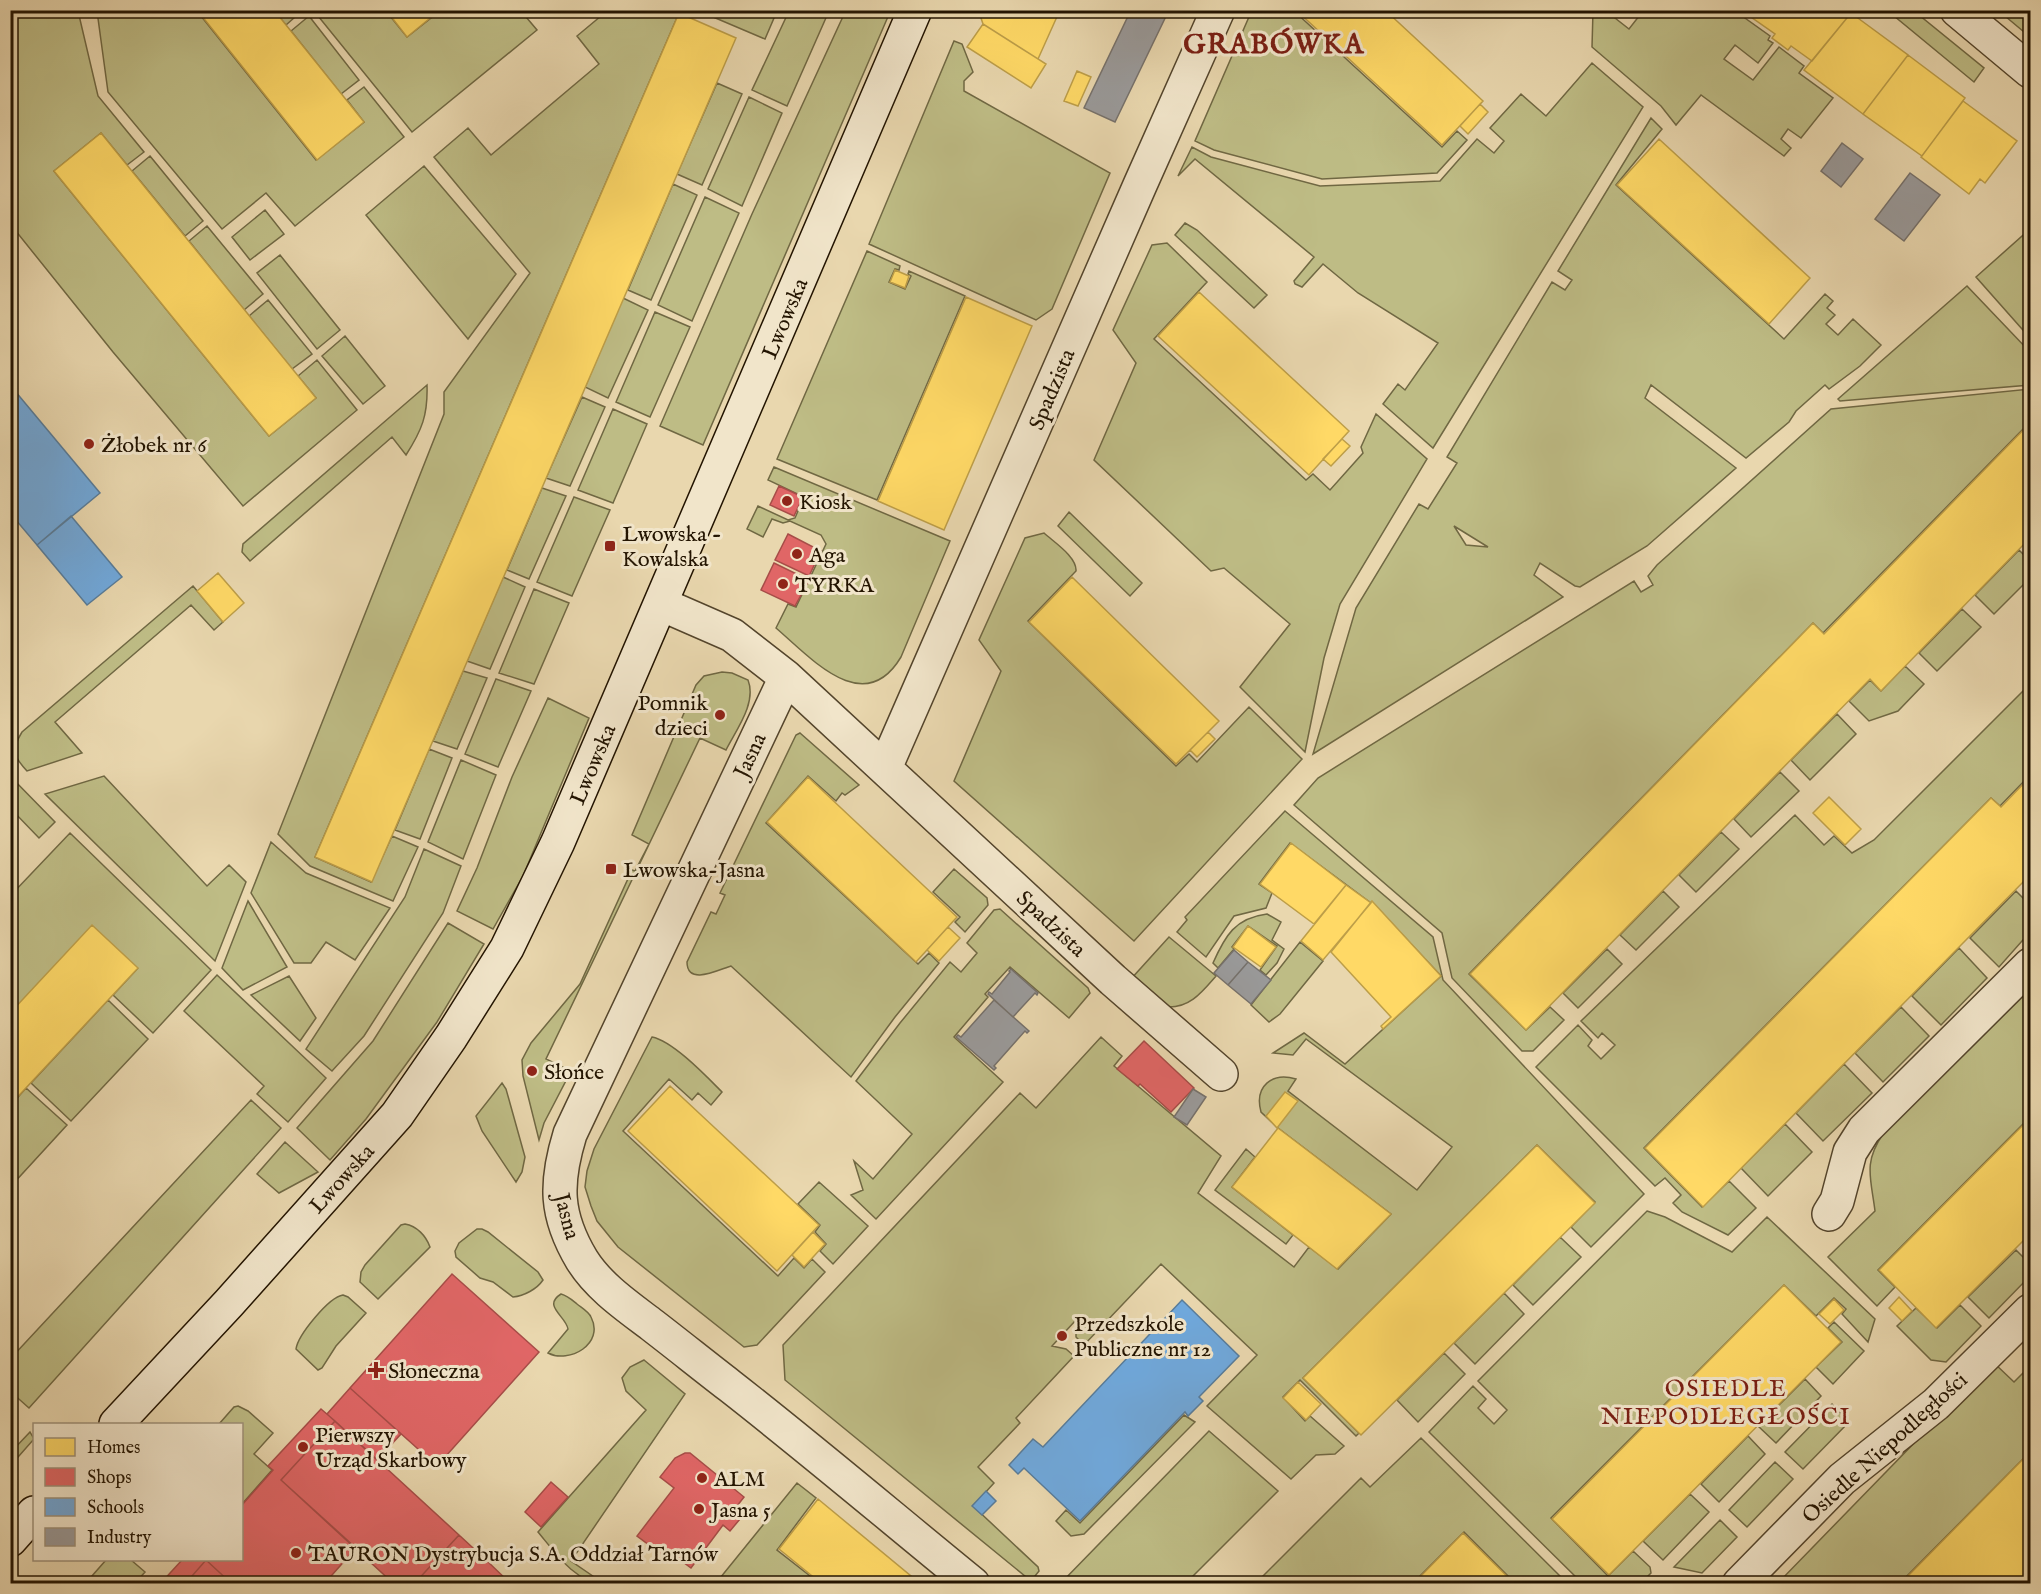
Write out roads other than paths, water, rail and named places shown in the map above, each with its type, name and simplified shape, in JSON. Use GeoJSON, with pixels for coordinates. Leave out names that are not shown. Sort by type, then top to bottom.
{"type":"FeatureCollection","features":[{"type":"Feature","properties":{"kind":"street","name":"Lwowska"},"geometry":{"type":"LineString","coordinates":[[118,1423],[397,1115],[451,1037],[507,948],[558,842],[915,10]]}},
{"type":"Feature","properties":{"kind":"street","name":"Spadzista"},"geometry":{"type":"LineString","coordinates":[[885,768],[1218,10]]}},
{"type":"Feature","properties":{"kind":"street"},"geometry":{"type":"LineString","coordinates":[[1957,10],[2031,71]]}},
{"type":"Feature","properties":{"kind":"street","name":"Spadzista"},"geometry":{"type":"LineString","coordinates":[[661,604],[732,635],[786,677],[1113,980],[1221,1074]]}},
{"type":"Feature","properties":{"kind":"street","name":"Jasna"},"geometry":{"type":"LineString","coordinates":[[786,677],[570,1134],[561,1162],[558,1186],[565,1222],[572,1241],[584,1262],[598,1280],[617,1298],[735,1390],[973,1584]]}},
{"type":"Feature","properties":{"kind":"street"},"geometry":{"type":"LineString","coordinates":[[1829,1214],[1837,1201],[1850,1152],[1864,1130],[2031,965]]}},
{"type":"Feature","properties":{"kind":"street","name":"Osiedle Niepodległości"},"geometry":{"type":"LineString","coordinates":[[1738,1584],[1842,1479],[1936,1404],[2031,1311]]}},
{"type":"Feature","properties":{"kind":"street"},"geometry":{"type":"LineString","coordinates":[[10,1540],[33,1515]]}},
{"type":"Feature","properties":{"kind":"place","name":"Żłobek nr 6"},"geometry":{"type":"Point","coordinates":[89,444]}},
{"type":"Feature","properties":{"kind":"place","name":"Kiosk"},"geometry":{"type":"Point","coordinates":[787,501]}},
{"type":"Feature","properties":{"kind":"place","name":"Lwowska - Kowalska"},"geometry":{"type":"Point","coordinates":[610,546]}},
{"type":"Feature","properties":{"kind":"place","name":"Aga"},"geometry":{"type":"Point","coordinates":[797,554]}},
{"type":"Feature","properties":{"kind":"place","name":"TYRKA"},"geometry":{"type":"Point","coordinates":[783,584]}},
{"type":"Feature","properties":{"kind":"place","name":"Pomnik dzieci"},"geometry":{"type":"Point","coordinates":[720,715]}},
{"type":"Feature","properties":{"kind":"place","name":"Lwowska-Jasna"},"geometry":{"type":"Point","coordinates":[611,869]}},
{"type":"Feature","properties":{"kind":"place","name":"Słońce"},"geometry":{"type":"Point","coordinates":[532,1071]}},
{"type":"Feature","properties":{"kind":"place","name":"Przedszkole Publiczne nr 12"},"geometry":{"type":"Point","coordinates":[1062,1336]}},
{"type":"Feature","properties":{"kind":"place","name":"Słoneczna"},"geometry":{"type":"Point","coordinates":[376,1370]}},
{"type":"Feature","properties":{"kind":"place","name":"Pierwszy Urząd Skarbowy"},"geometry":{"type":"Point","coordinates":[303,1447]}},
{"type":"Feature","properties":{"kind":"place","name":"ALM"},"geometry":{"type":"Point","coordinates":[702,1478]}},
{"type":"Feature","properties":{"kind":"place","name":"Jasna 5"},"geometry":{"type":"Point","coordinates":[699,1509]}},
{"type":"Feature","properties":{"kind":"place","name":"TAURON Dystrybucja S.A. Oddział Tarnów"},"geometry":{"type":"Point","coordinates":[296,1553]}},
{"type":"Feature","properties":{"kind":"district","name":"GRABÓWKA"},"geometry":{"type":"Point","coordinates":[1274,43]}},
{"type":"Feature","properties":{"kind":"district","name":"OSIEDLE NIEPODLEGŁOŚCI"},"geometry":{"type":"Point","coordinates":[1726,1402]}}]}
